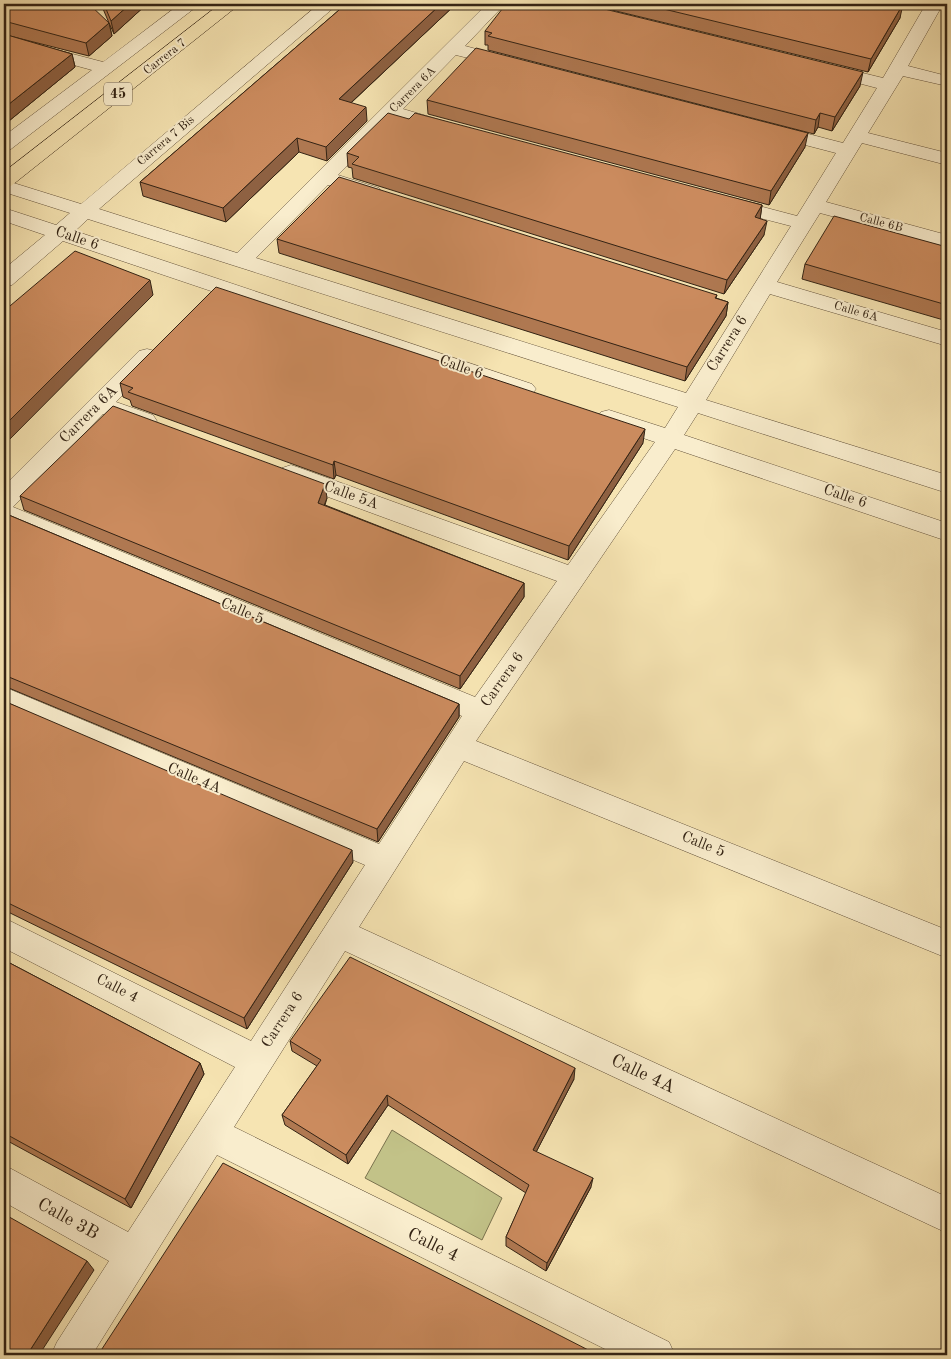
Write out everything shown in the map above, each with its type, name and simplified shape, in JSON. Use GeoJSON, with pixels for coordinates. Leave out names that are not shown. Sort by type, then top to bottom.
{"type":"FeatureCollection","features":[{"type":"Feature","properties":{"kind":"main road","name":"Carrera 7"},"geometry":{"type":"LineString","coordinates":[[4,184],[231,4]]}},
{"type":"Feature","properties":{"kind":"street"},"geometry":{"type":"LineString","coordinates":[[4,145],[191,4]]}},
{"type":"Feature","properties":{"kind":"street","name":"Carrera 7 Bis"},"geometry":{"type":"LineString","coordinates":[[4,280],[329,4]]}},
{"type":"Feature","properties":{"kind":"street","name":"Carrera 6A"},"geometry":{"type":"LineString","coordinates":[[242,260],[497,4]]}},
{"type":"Feature","properties":{"kind":"street","name":"Carrera 6"},"geometry":{"type":"LineString","coordinates":[[70,1355],[480,711],[670,439],[692,403],[739,308],[764,285],[893,77],[933,7]]}},
{"type":"Feature","properties":{"kind":"street"},"geometry":{"type":"LineString","coordinates":[[4,40],[106,68]]}},
{"type":"Feature","properties":{"kind":"street"},"geometry":{"type":"LineString","coordinates":[[454,49],[521,66]]}},
{"type":"Feature","properties":{"kind":"street"},"geometry":{"type":"LineString","coordinates":[[811,66],[893,77],[947,81]]}},
{"type":"Feature","properties":{"kind":"street"},"geometry":{"type":"LineString","coordinates":[[391,112],[468,133]]}},
{"type":"Feature","properties":{"kind":"street"},"geometry":{"type":"LineString","coordinates":[[752,125],[947,159]]}},
{"type":"Feature","properties":{"kind":"street"},"geometry":{"type":"LineString","coordinates":[[4,158],[27,165]]}},
{"type":"Feature","properties":{"kind":"street"},"geometry":{"type":"LineString","coordinates":[[325,177],[391,198]]}},
{"type":"Feature","properties":{"kind":"street","name":"Calle 6"},"geometry":{"type":"LineString","coordinates":[[4,184],[947,484]]}},
{"type":"Feature","properties":{"kind":"street"},"geometry":{"type":"LineString","coordinates":[[707,198],[802,223]]}},
{"type":"Feature","properties":{"kind":"street","name":"Calle 6B"},"geometry":{"type":"LineString","coordinates":[[814,205],[947,241]]}},
{"type":"Feature","properties":{"kind":"street","name":"Calle 6"},"geometry":{"type":"LineString","coordinates":[[4,214],[59,233],[210,293],[548,397]]}},
{"type":"Feature","properties":{"kind":"street","name":"Calle 6A"},"geometry":{"type":"LineString","coordinates":[[764,285],[947,339]]}},
{"type":"Feature","properties":{"kind":"street","name":"Carrera 6A"},"geometry":{"type":"LineString","coordinates":[[4,500],[162,342]]}},
{"type":"Feature","properties":{"kind":"street"},"geometry":{"type":"LineString","coordinates":[[99,404],[165,428]]}},
{"type":"Feature","properties":{"kind":"street","name":"Calle 6"},"geometry":{"type":"LineString","coordinates":[[585,410],[947,532]]}},
{"type":"Feature","properties":{"kind":"street","name":"Calle 5A"},"geometry":{"type":"LineString","coordinates":[[267,465],[575,577]]}},
{"type":"Feature","properties":{"kind":"street","name":"Calle 5"},"geometry":{"type":"LineString","coordinates":[[4,513],[480,711]]}},
{"type":"Feature","properties":{"kind":"street","name":"Calle 4A"},"geometry":{"type":"LineString","coordinates":[[4,698],[385,860]]}},
{"type":"Feature","properties":{"kind":"street","name":"Calle 5"},"geometry":{"type":"LineString","coordinates":[[458,746],[947,944]]}},
{"type":"Feature","properties":{"kind":"street","name":"Calle 4"},"geometry":{"type":"LineString","coordinates":[[4,932],[257,1061]]}},
{"type":"Feature","properties":{"kind":"street","name":"Calle 4A"},"geometry":{"type":"LineString","coordinates":[[339,933],[947,1215]]}},
{"type":"Feature","properties":{"kind":"street","name":"Calle 4"},"geometry":{"type":"LineString","coordinates":[[211,1134],[656,1355]]}},
{"type":"Feature","properties":{"kind":"street","name":"Calle 3B"},"geometry":{"type":"LineString","coordinates":[[4,1183],[133,1255]]}},
{"type":"Feature","properties":{"kind":"green space"},"geometry":{"type":"Polygon","coordinates":[[[392,1130],[502,1198],[482,1240],[365,1178],[392,1130]]]}},
{"type":"Feature","properties":{"kind":"building"},"geometry":{"type":"Polygon","coordinates":[[[4,4],[89,4],[109,23],[86,43],[4,21],[4,4]]]}},
{"type":"Feature","properties":{"kind":"building"},"geometry":{"type":"Polygon","coordinates":[[[104,4],[130,4],[111,21],[104,4]]]}},
{"type":"Feature","properties":{"kind":"building"},"geometry":{"type":"Polygon","coordinates":[[[346,4],[441,4],[339,99],[366,107],[326,147],[297,138],[223,208],[140,182],[346,4]]]}},
{"type":"Feature","properties":{"kind":"building"},"geometry":{"type":"Polygon","coordinates":[[[506,4],[584,4],[863,72],[835,117],[820,113],[816,120],[488,36],[492,33],[485,31],[506,4]]]}},
{"type":"Feature","properties":{"kind":"building"},"geometry":{"type":"Polygon","coordinates":[[[643,4],[903,4],[871,59],[643,4]]]}},
{"type":"Feature","properties":{"kind":"building"},"geometry":{"type":"Polygon","coordinates":[[[4,34],[72,54],[4,108],[4,34]]]}},
{"type":"Feature","properties":{"kind":"building"},"geometry":{"type":"Polygon","coordinates":[[[476,48],[808,133],[771,191],[427,100],[476,48]]]}},
{"type":"Feature","properties":{"kind":"building"},"geometry":{"type":"Polygon","coordinates":[[[388,113],[409,119],[415,113],[762,205],[755,217],[767,221],[727,280],[352,164],[359,157],[347,153],[388,113]]]}},
{"type":"Feature","properties":{"kind":"building"},"geometry":{"type":"Polygon","coordinates":[[[339,177],[717,295],[715,298],[728,302],[687,367],[277,239],[339,177]]]}},
{"type":"Feature","properties":{"kind":"building"},"geometry":{"type":"Polygon","coordinates":[[[834,216],[947,247],[947,305],[805,264],[834,216]]]}},
{"type":"Feature","properties":{"kind":"building"},"geometry":{"type":"Polygon","coordinates":[[[75,251],[150,280],[4,426],[4,311],[75,251]]]}},
{"type":"Feature","properties":{"kind":"building"},"geometry":{"type":"Polygon","coordinates":[[[216,287],[645,429],[569,546],[334,461],[333,465],[128,392],[133,388],[120,383],[216,287]]]}},
{"type":"Feature","properties":{"kind":"building"},"geometry":{"type":"Polygon","coordinates":[[[113,406],[325,484],[318,503],[524,583],[460,676],[20,496],[113,406]]]}},
{"type":"Feature","properties":{"kind":"building"},"geometry":{"type":"Polygon","coordinates":[[[4,513],[459,704],[377,829],[4,675],[4,513]]]}},
{"type":"Feature","properties":{"kind":"building"},"geometry":{"type":"Polygon","coordinates":[[[4,701],[352,850],[244,1018],[4,901],[4,701]]]}},
{"type":"Feature","properties":{"kind":"building"},"geometry":{"type":"Polygon","coordinates":[[[350,957],[575,1068],[533,1150],[593,1178],[547,1263],[506,1237],[529,1185],[387,1095],[346,1155],[282,1115],[321,1060],[290,1041],[350,957]]]}},
{"type":"Feature","properties":{"kind":"building"},"geometry":{"type":"Polygon","coordinates":[[[4,960],[200,1063],[125,1199],[4,1133],[4,960]]]}},
{"type":"Feature","properties":{"kind":"building"},"geometry":{"type":"Polygon","coordinates":[[[223,1163],[598,1355],[98,1355],[223,1163]]]}},
{"type":"Feature","properties":{"kind":"building"},"geometry":{"type":"Polygon","coordinates":[[[4,1214],[87,1261],[27,1355],[4,1355],[4,1214]]]}}]}
